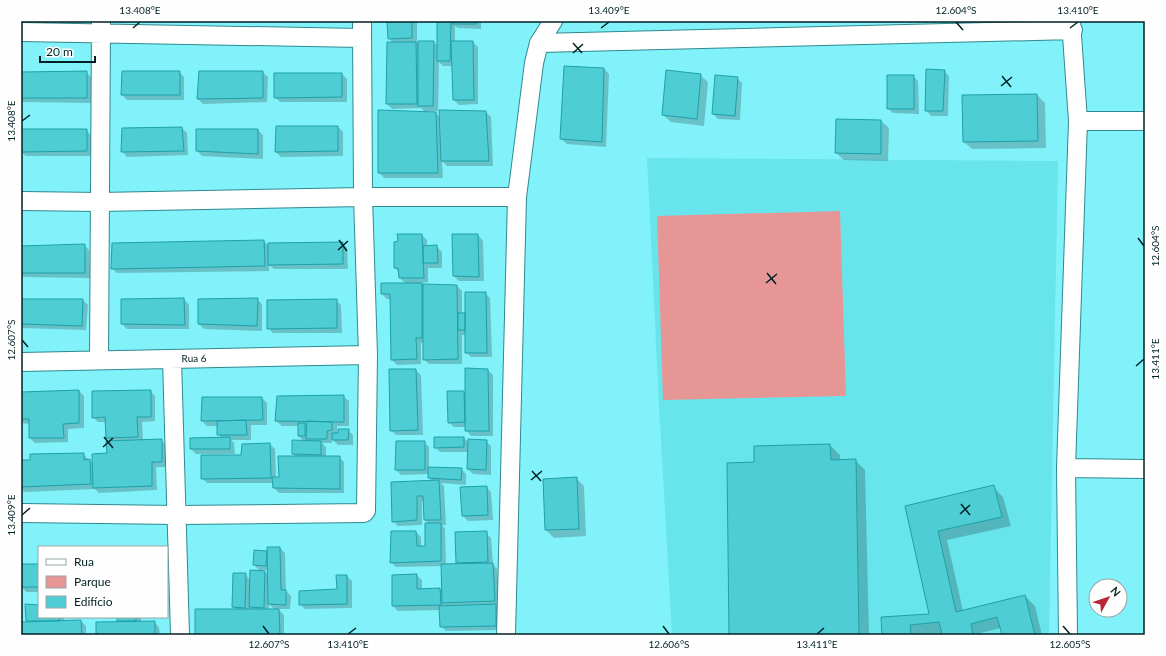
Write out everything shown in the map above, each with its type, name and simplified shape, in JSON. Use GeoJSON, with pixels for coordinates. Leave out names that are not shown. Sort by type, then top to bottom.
{"type":"FeatureCollection","features":[{"type":"Feature","properties":{"kind":"street"},"geometry":{"type":"LineString","coordinates":[[506,635],[517,197],[534,63],[539,43],[553,21]]}},
{"type":"Feature","properties":{"kind":"street"},"geometry":{"type":"LineString","coordinates":[[539,43],[1072,26],[1078,121],[1066,468],[1068,635]]}},
{"type":"Feature","properties":{"kind":"street"},"geometry":{"type":"LineString","coordinates":[[99,360],[100,27]]}},
{"type":"Feature","properties":{"kind":"street"},"geometry":{"type":"LineString","coordinates":[[21,32],[100,27],[362,30],[363,197],[368,355],[367,509],[365,512],[177,514],[21,513]]}},
{"type":"Feature","properties":{"kind":"street"},"geometry":{"type":"LineString","coordinates":[[1078,121],[1145,122]]}},
{"type":"Feature","properties":{"kind":"street"},"geometry":{"type":"LineString","coordinates":[[21,201],[100,202],[363,197],[517,197]]}},
{"type":"Feature","properties":{"kind":"street","name":"Rua 6"},"geometry":{"type":"LineString","coordinates":[[21,362],[368,355]]}},
{"type":"Feature","properties":{"kind":"street"},"geometry":{"type":"LineString","coordinates":[[172,359],[180,635]]}},
{"type":"Feature","properties":{"kind":"street"},"geometry":{"type":"LineString","coordinates":[[1066,468],[1145,470]]}},
{"type":"Feature","properties":{"kind":"shaded area"},"geometry":{"type":"Polygon","coordinates":[[[647,158],[1058,161],[1049,635],[672,635],[647,158]]]}},
{"type":"Feature","properties":{"kind":"green space"},"geometry":{"type":"Polygon","coordinates":[[[840,211],[846,396],[663,400],[657,216],[840,211]]]}},
{"type":"Feature","properties":{"kind":"building"},"geometry":{"type":"Polygon","coordinates":[[[387,21],[412,21],[412,38],[388,39],[387,21]]]}},
{"type":"Feature","properties":{"kind":"building"},"geometry":{"type":"Polygon","coordinates":[[[437,21],[451,21],[450,61],[437,61],[437,21]]]}},
{"type":"Feature","properties":{"kind":"building"},"geometry":{"type":"Polygon","coordinates":[[[452,21],[477,21],[477,24],[452,24],[452,21]]]}},
{"type":"Feature","properties":{"kind":"building"},"geometry":{"type":"Polygon","coordinates":[[[418,41],[434,41],[433,106],[418,106],[418,41]]]}},
{"type":"Feature","properties":{"kind":"building"},"geometry":{"type":"Polygon","coordinates":[[[451,41],[473,41],[474,100],[453,100],[451,41]]]}},
{"type":"Feature","properties":{"kind":"building"},"geometry":{"type":"Polygon","coordinates":[[[387,42],[416,42],[417,104],[386,104],[387,42]]]}},
{"type":"Feature","properties":{"kind":"building"},"geometry":{"type":"Polygon","coordinates":[[[564,66],[604,68],[602,142],[560,139],[564,66]]]}},
{"type":"Feature","properties":{"kind":"building"},"geometry":{"type":"Polygon","coordinates":[[[926,69],[945,70],[943,111],[925,111],[926,69]]]}},
{"type":"Feature","properties":{"kind":"building"},"geometry":{"type":"Polygon","coordinates":[[[666,70],[701,74],[697,119],[662,115],[666,70]]]}},
{"type":"Feature","properties":{"kind":"building"},"geometry":{"type":"Polygon","coordinates":[[[87,71],[87,98],[21,98],[21,72],[87,71]]]}},
{"type":"Feature","properties":{"kind":"building"},"geometry":{"type":"Polygon","coordinates":[[[122,71],[180,71],[180,95],[121,95],[122,71]]]}},
{"type":"Feature","properties":{"kind":"building"},"geometry":{"type":"Polygon","coordinates":[[[199,71],[263,71],[263,98],[197,99],[199,71]]]}},
{"type":"Feature","properties":{"kind":"building"},"geometry":{"type":"Polygon","coordinates":[[[274,73],[342,73],[342,97],[274,98],[274,73]]]}},
{"type":"Feature","properties":{"kind":"building"},"geometry":{"type":"Polygon","coordinates":[[[715,75],[738,77],[735,116],[712,114],[715,75]]]}},
{"type":"Feature","properties":{"kind":"building"},"geometry":{"type":"Polygon","coordinates":[[[887,75],[914,75],[914,109],[887,109],[887,75]]]}},
{"type":"Feature","properties":{"kind":"building"},"geometry":{"type":"Polygon","coordinates":[[[1037,94],[1038,141],[963,142],[962,95],[1037,94]]]}},
{"type":"Feature","properties":{"kind":"building"},"geometry":{"type":"Polygon","coordinates":[[[378,110],[436,112],[438,173],[378,173],[378,110]]]}},
{"type":"Feature","properties":{"kind":"building"},"geometry":{"type":"Polygon","coordinates":[[[439,110],[486,111],[489,161],[441,161],[439,110]]]}},
{"type":"Feature","properties":{"kind":"building"},"geometry":{"type":"Polygon","coordinates":[[[836,119],[881,120],[881,154],[835,153],[836,119]]]}},
{"type":"Feature","properties":{"kind":"building"},"geometry":{"type":"Polygon","coordinates":[[[276,126],[338,126],[338,151],[275,152],[276,126]]]}},
{"type":"Feature","properties":{"kind":"building"},"geometry":{"type":"Polygon","coordinates":[[[182,127],[184,151],[121,152],[122,128],[182,127]]]}},
{"type":"Feature","properties":{"kind":"building"},"geometry":{"type":"Polygon","coordinates":[[[21,129],[87,129],[87,151],[21,152],[21,129]]]}},
{"type":"Feature","properties":{"kind":"building"},"geometry":{"type":"Polygon","coordinates":[[[196,129],[258,129],[258,154],[196,151],[196,129]]]}},
{"type":"Feature","properties":{"kind":"building"},"geometry":{"type":"Polygon","coordinates":[[[397,234],[422,234],[424,278],[399,278],[398,268],[394,268],[394,242],[398,241],[397,234]]]}},
{"type":"Feature","properties":{"kind":"building"},"geometry":{"type":"Polygon","coordinates":[[[452,234],[478,234],[479,277],[453,276],[452,234]]]}},
{"type":"Feature","properties":{"kind":"building"},"geometry":{"type":"Polygon","coordinates":[[[264,240],[265,266],[111,269],[112,243],[264,240]]]}},
{"type":"Feature","properties":{"kind":"building"},"geometry":{"type":"Polygon","coordinates":[[[343,242],[343,264],[268,265],[268,243],[343,242]]]}},
{"type":"Feature","properties":{"kind":"building"},"geometry":{"type":"Polygon","coordinates":[[[85,244],[85,273],[21,273],[21,246],[85,244]]]}},
{"type":"Feature","properties":{"kind":"building"},"geometry":{"type":"Polygon","coordinates":[[[437,245],[438,263],[423,263],[423,246],[437,245]]]}},
{"type":"Feature","properties":{"kind":"building"},"geometry":{"type":"Polygon","coordinates":[[[381,283],[422,283],[422,338],[416,338],[417,359],[391,360],[390,294],[381,294],[381,283]]]}},
{"type":"Feature","properties":{"kind":"building"},"geometry":{"type":"Polygon","coordinates":[[[423,284],[457,285],[458,359],[423,360],[423,284]]]}},
{"type":"Feature","properties":{"kind":"building"},"geometry":{"type":"Polygon","coordinates":[[[465,292],[486,292],[487,353],[465,353],[465,292]]]}},
{"type":"Feature","properties":{"kind":"building"},"geometry":{"type":"Polygon","coordinates":[[[184,298],[185,325],[121,324],[121,299],[184,298]]]}},
{"type":"Feature","properties":{"kind":"building"},"geometry":{"type":"Polygon","coordinates":[[[258,298],[257,326],[198,324],[198,299],[258,298]]]}},
{"type":"Feature","properties":{"kind":"building"},"geometry":{"type":"Polygon","coordinates":[[[21,299],[83,299],[82,326],[21,324],[21,299]]]}},
{"type":"Feature","properties":{"kind":"building"},"geometry":{"type":"Polygon","coordinates":[[[337,299],[337,328],[267,329],[267,300],[337,299]]]}},
{"type":"Feature","properties":{"kind":"building"},"geometry":{"type":"Polygon","coordinates":[[[458,313],[465,313],[465,330],[458,330],[458,313]]]}},
{"type":"Feature","properties":{"kind":"building"},"geometry":{"type":"Polygon","coordinates":[[[465,368],[488,369],[489,431],[465,431],[465,368]]]}},
{"type":"Feature","properties":{"kind":"building"},"geometry":{"type":"Polygon","coordinates":[[[389,369],[416,369],[418,430],[390,431],[389,369]]]}},
{"type":"Feature","properties":{"kind":"building"},"geometry":{"type":"Polygon","coordinates":[[[79,390],[79,423],[63,424],[64,438],[29,438],[29,419],[21,419],[21,392],[79,390]]]}},
{"type":"Feature","properties":{"kind":"building"},"geometry":{"type":"Polygon","coordinates":[[[151,390],[151,417],[137,417],[138,437],[106,438],[105,417],[92,418],[92,391],[151,390]]]}},
{"type":"Feature","properties":{"kind":"building"},"geometry":{"type":"Polygon","coordinates":[[[447,391],[464,391],[465,422],[448,423],[447,391]]]}},
{"type":"Feature","properties":{"kind":"building"},"geometry":{"type":"Polygon","coordinates":[[[344,395],[344,422],[275,421],[277,396],[344,395]]]}},
{"type":"Feature","properties":{"kind":"building"},"geometry":{"type":"Polygon","coordinates":[[[202,397],[262,397],[263,420],[201,421],[202,397]]]}},
{"type":"Feature","properties":{"kind":"building"},"geometry":{"type":"Polygon","coordinates":[[[246,420],[247,435],[217,435],[217,421],[246,420]]]}},
{"type":"Feature","properties":{"kind":"building"},"geometry":{"type":"Polygon","coordinates":[[[307,421],[332,422],[332,430],[327,431],[327,439],[306,439],[307,421]]]}},
{"type":"Feature","properties":{"kind":"building"},"geometry":{"type":"Polygon","coordinates":[[[298,423],[305,423],[305,436],[298,436],[298,423]]]}},
{"type":"Feature","properties":{"kind":"building"},"geometry":{"type":"Polygon","coordinates":[[[338,429],[349,429],[348,440],[332,440],[332,433],[338,433],[338,429]]]}},
{"type":"Feature","properties":{"kind":"building"},"geometry":{"type":"Polygon","coordinates":[[[230,437],[230,449],[190,449],[190,438],[230,437]]]}},
{"type":"Feature","properties":{"kind":"building"},"geometry":{"type":"Polygon","coordinates":[[[434,437],[464,437],[464,447],[434,448],[434,437]]]}},
{"type":"Feature","properties":{"kind":"building"},"geometry":{"type":"Polygon","coordinates":[[[162,439],[162,462],[152,462],[152,486],[93,488],[92,454],[107,453],[106,441],[162,439]]]}},
{"type":"Feature","properties":{"kind":"building"},"geometry":{"type":"Polygon","coordinates":[[[468,439],[487,440],[486,470],[467,469],[468,439]]]}},
{"type":"Feature","properties":{"kind":"building"},"geometry":{"type":"Polygon","coordinates":[[[292,440],[321,441],[321,455],[292,454],[292,440]]]}},
{"type":"Feature","properties":{"kind":"building"},"geometry":{"type":"Polygon","coordinates":[[[396,441],[425,441],[425,470],[395,470],[396,441]]]}},
{"type":"Feature","properties":{"kind":"building"},"geometry":{"type":"Polygon","coordinates":[[[270,443],[271,478],[201,479],[201,455],[241,455],[242,444],[270,443]]]}},
{"type":"Feature","properties":{"kind":"building"},"geometry":{"type":"Polygon","coordinates":[[[830,444],[831,460],[856,459],[859,635],[729,635],[727,463],[754,462],[754,446],[830,444]]]}},
{"type":"Feature","properties":{"kind":"building"},"geometry":{"type":"Polygon","coordinates":[[[84,453],[84,460],[90,459],[91,484],[21,487],[21,460],[30,460],[30,454],[84,453]]]}},
{"type":"Feature","properties":{"kind":"building"},"geometry":{"type":"Polygon","coordinates":[[[278,456],[340,456],[340,489],[273,488],[272,477],[279,477],[278,456]]]}},
{"type":"Feature","properties":{"kind":"building"},"geometry":{"type":"Polygon","coordinates":[[[428,467],[462,468],[461,480],[428,478],[428,467]]]}},
{"type":"Feature","properties":{"kind":"building"},"geometry":{"type":"Polygon","coordinates":[[[577,477],[579,529],[545,530],[543,479],[577,477]]]}},
{"type":"Feature","properties":{"kind":"building"},"geometry":{"type":"Polygon","coordinates":[[[439,480],[441,520],[424,520],[423,496],[417,496],[417,520],[392,522],[391,482],[439,480]]]}},
{"type":"Feature","properties":{"kind":"building"},"geometry":{"type":"Polygon","coordinates":[[[994,485],[1002,517],[938,531],[956,612],[1025,595],[1035,635],[1002,635],[997,617],[971,624],[973,635],[942,635],[939,622],[910,625],[911,635],[882,635],[881,617],[929,614],[905,506],[994,485]]]}},
{"type":"Feature","properties":{"kind":"building"},"geometry":{"type":"Polygon","coordinates":[[[487,486],[488,515],[462,516],[460,487],[487,486]]]}},
{"type":"Feature","properties":{"kind":"building"},"geometry":{"type":"Polygon","coordinates":[[[425,523],[441,523],[441,561],[390,563],[391,531],[416,531],[417,546],[425,546],[425,523]]]}},
{"type":"Feature","properties":{"kind":"building"},"geometry":{"type":"Polygon","coordinates":[[[487,531],[488,562],[456,563],[455,532],[487,531]]]}},
{"type":"Feature","properties":{"kind":"building"},"geometry":{"type":"Polygon","coordinates":[[[267,547],[280,547],[281,590],[286,590],[286,605],[268,604],[267,547]]]}},
{"type":"Feature","properties":{"kind":"building"},"geometry":{"type":"Polygon","coordinates":[[[254,550],[267,551],[266,566],[253,565],[254,550]]]}},
{"type":"Feature","properties":{"kind":"building"},"geometry":{"type":"Polygon","coordinates":[[[493,563],[495,601],[442,603],[441,564],[493,563]]]}},
{"type":"Feature","properties":{"kind":"building"},"geometry":{"type":"Polygon","coordinates":[[[21,564],[38,564],[38,587],[21,587],[21,564]]]}},
{"type":"Feature","properties":{"kind":"building"},"geometry":{"type":"Polygon","coordinates":[[[250,570],[265,571],[264,608],[249,607],[250,570]]]}},
{"type":"Feature","properties":{"kind":"building"},"geometry":{"type":"Polygon","coordinates":[[[233,573],[246,573],[245,608],[232,607],[233,573]]]}},
{"type":"Feature","properties":{"kind":"building"},"geometry":{"type":"Polygon","coordinates":[[[417,574],[417,589],[440,588],[441,605],[392,606],[392,575],[417,574]]]}},
{"type":"Feature","properties":{"kind":"building"},"geometry":{"type":"Polygon","coordinates":[[[336,575],[347,575],[347,604],[299,605],[299,591],[337,589],[336,575]]]}},
{"type":"Feature","properties":{"kind":"building"},"geometry":{"type":"Polygon","coordinates":[[[25,604],[38,605],[38,618],[59,618],[59,621],[26,621],[25,604]]]}},
{"type":"Feature","properties":{"kind":"building"},"geometry":{"type":"Polygon","coordinates":[[[496,604],[496,626],[440,627],[439,606],[496,604]]]}},
{"type":"Feature","properties":{"kind":"building"},"geometry":{"type":"Polygon","coordinates":[[[195,609],[279,609],[280,635],[195,635],[195,609]]]}},
{"type":"Feature","properties":{"kind":"building"},"geometry":{"type":"Polygon","coordinates":[[[117,618],[136,618],[136,621],[117,621],[117,618]]]}},
{"type":"Feature","properties":{"kind":"building"},"geometry":{"type":"Polygon","coordinates":[[[81,620],[82,635],[22,635],[21,622],[81,620]]]}},
{"type":"Feature","properties":{"kind":"building"},"geometry":{"type":"Polygon","coordinates":[[[155,621],[155,635],[96,635],[96,622],[155,621]]]}}]}
